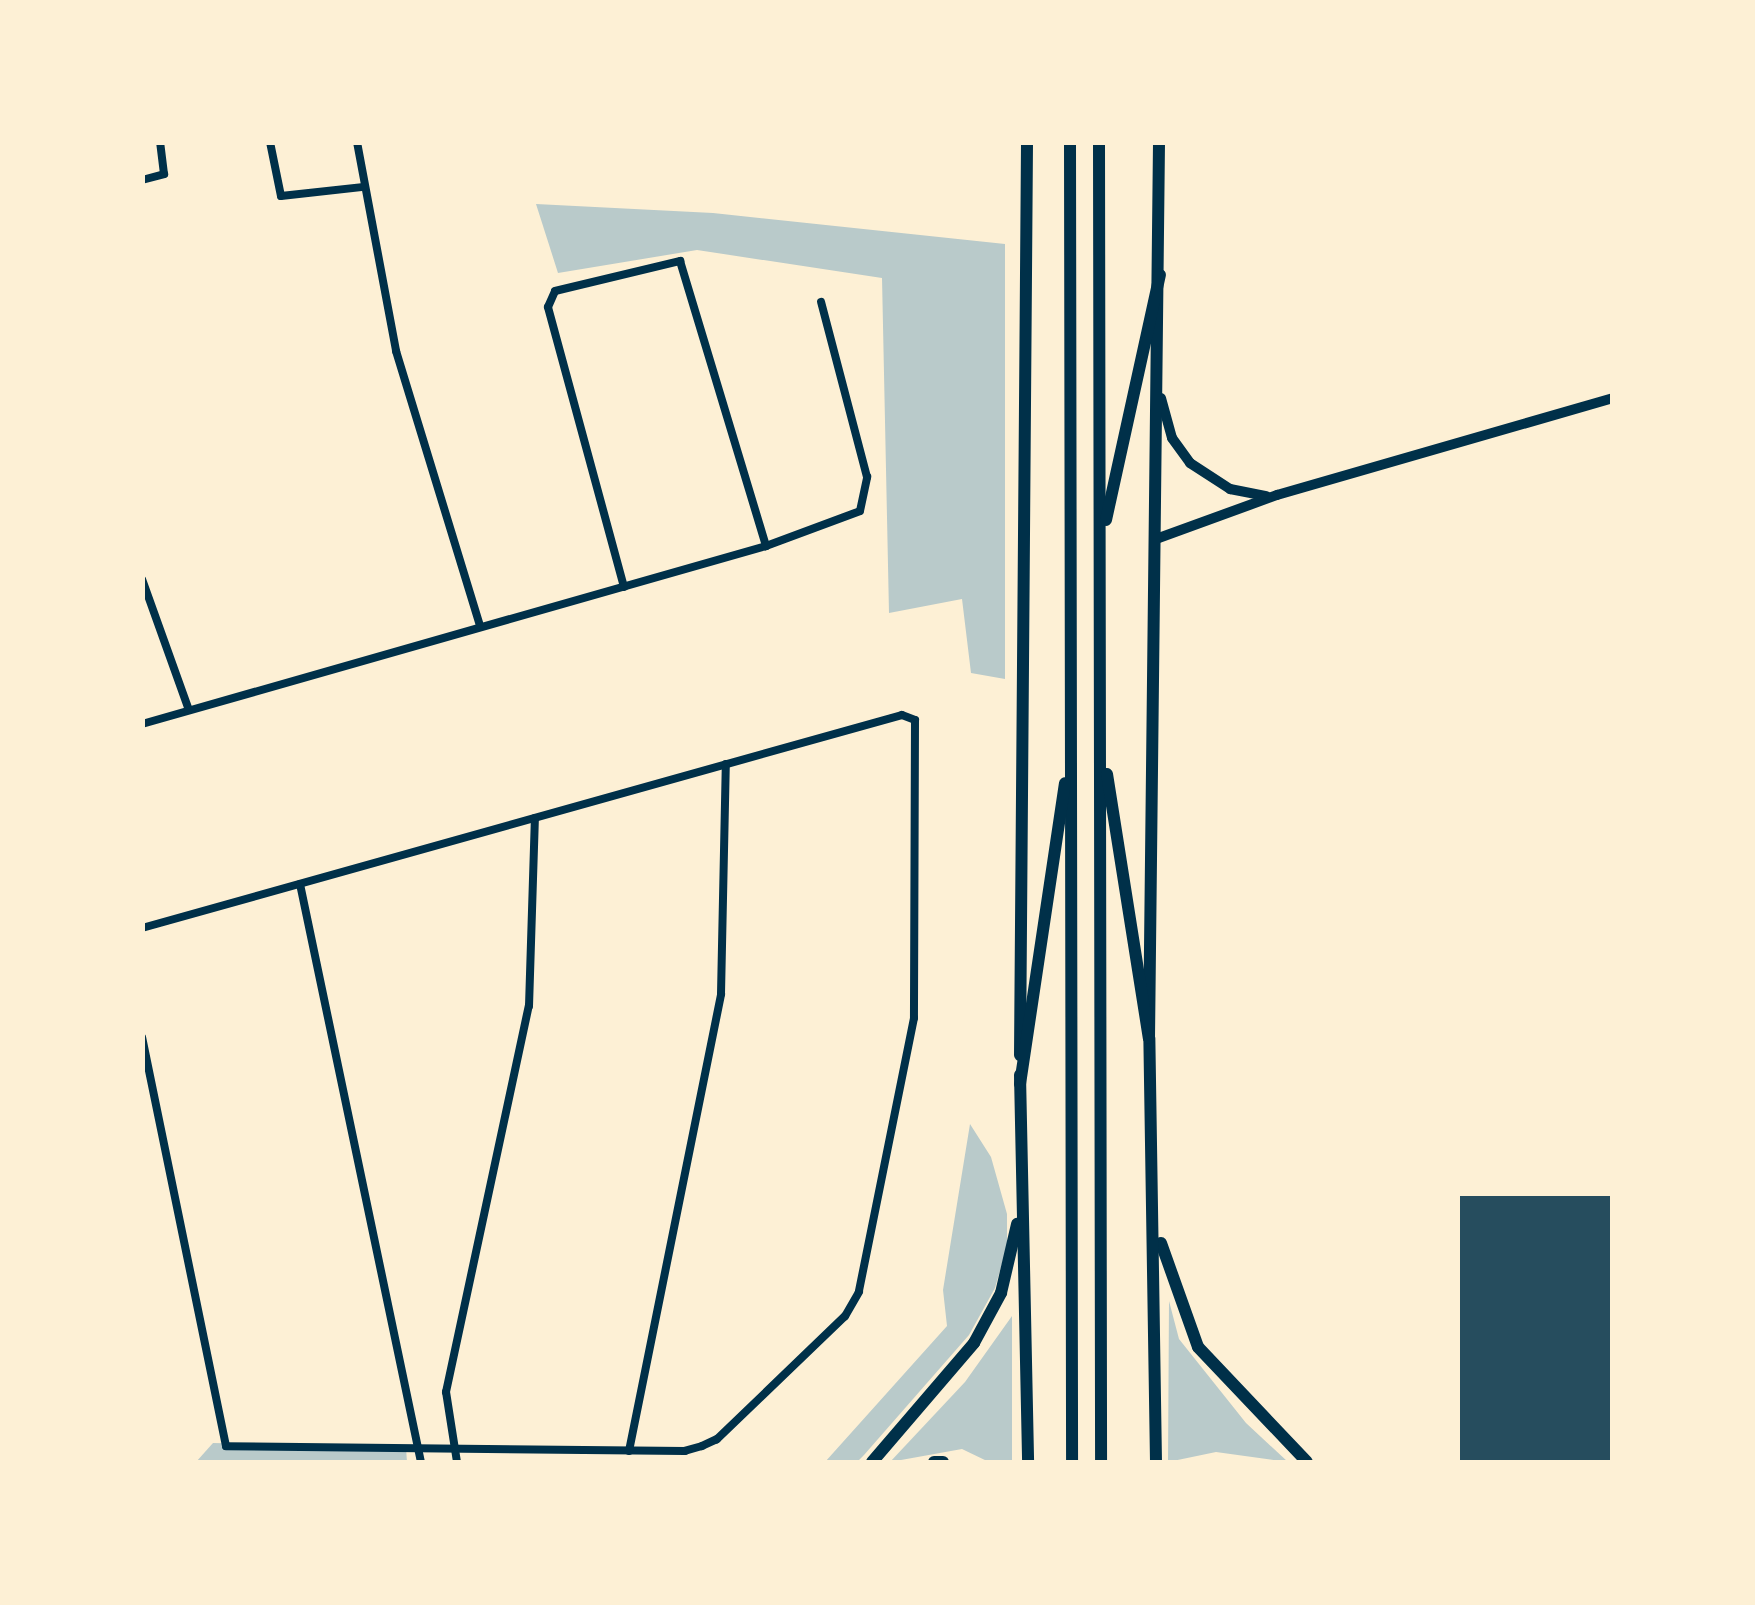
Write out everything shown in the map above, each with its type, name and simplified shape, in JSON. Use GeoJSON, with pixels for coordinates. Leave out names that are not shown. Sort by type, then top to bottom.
{"type":"FeatureCollection","features":[{"type":"Feature","properties":{"kind":"main road"},"geometry":{"type":"LineString","coordinates":[[1028,142],[1020,1084],[1028,1462]]}},
{"type":"Feature","properties":{"kind":"main road"},"geometry":{"type":"LineString","coordinates":[[1070,142],[1072,1462]]}},
{"type":"Feature","properties":{"kind":"main road"},"geometry":{"type":"LineString","coordinates":[[1098,142],[1101,1462]]}},
{"type":"Feature","properties":{"kind":"main road"},"geometry":{"type":"LineString","coordinates":[[1156,1462],[1156,1226],[1149,1038],[1160,393],[1159,142]]}},
{"type":"Feature","properties":{"kind":"main road"},"geometry":{"type":"LineString","coordinates":[[1101,542],[1160,275]]}},
{"type":"Feature","properties":{"kind":"main road"},"geometry":{"type":"LineString","coordinates":[[1101,747],[1149,1038]]}},
{"type":"Feature","properties":{"kind":"main road"},"geometry":{"type":"LineString","coordinates":[[1020,1084],[1071,751]]}},
{"type":"Feature","properties":{"kind":"main road"},"geometry":{"type":"LineString","coordinates":[[872,1462],[974,1342],[1001,1293],[1022,1182]]}},
{"type":"Feature","properties":{"kind":"main road"},"geometry":{"type":"LineString","coordinates":[[1156,1226],[1179,1308],[1198,1347],[1307,1462]]}},
{"type":"Feature","properties":{"kind":"main road"},"geometry":{"type":"LineString","coordinates":[[934,1462],[944,1462]]}},
{"type":"Feature","properties":{"kind":"street"},"geometry":{"type":"LineString","coordinates":[[142,180],[164,174],[160,142]]}},
{"type":"Feature","properties":{"kind":"street"},"geometry":{"type":"LineString","coordinates":[[270,142],[281,196],[362,187]]}},
{"type":"Feature","properties":{"kind":"street"},"geometry":{"type":"LineString","coordinates":[[357,142],[362,187],[396,350],[480,626]]}},
{"type":"Feature","properties":{"kind":"street"},"geometry":{"type":"LineString","coordinates":[[624,586],[548,307],[555,291],[670,259],[686,270],[766,546]]}},
{"type":"Feature","properties":{"kind":"street"},"geometry":{"type":"LineString","coordinates":[[142,724],[766,546],[860,511],[868,492],[821,302]]}},
{"type":"Feature","properties":{"kind":"street"},"geometry":{"type":"LineString","coordinates":[[1160,393],[1172,438],[1190,464],[1230,489],[1278,496]]}},
{"type":"Feature","properties":{"kind":"street"},"geometry":{"type":"LineString","coordinates":[[1156,538],[1278,496],[1612,398]]}},
{"type":"Feature","properties":{"kind":"street"},"geometry":{"type":"LineString","coordinates":[[142,579],[189,710]]}},
{"type":"Feature","properties":{"kind":"street"},"geometry":{"type":"LineString","coordinates":[[142,928],[726,764],[913,716],[914,1018],[854,1306],[717,1439],[685,1451],[226,1446],[142,1038]]}},
{"type":"Feature","properties":{"kind":"street"},"geometry":{"type":"LineString","coordinates":[[629,1451],[721,994],[726,764]]}},
{"type":"Feature","properties":{"kind":"street"},"geometry":{"type":"LineString","coordinates":[[456,1462],[446,1392],[529,1006],[534,818]]}},
{"type":"Feature","properties":{"kind":"street"},"geometry":{"type":"LineString","coordinates":[[300,884],[422,1462]]}},
{"type":"Feature","properties":{"kind":"shaded area"},"geometry":{"type":"Polygon","coordinates":[[[536,204],[713,213],[1005,244],[1005,679],[971,673],[962,599],[889,613],[882,278],[697,250],[558,273],[536,204]]]}},
{"type":"Feature","properties":{"kind":"shaded area"},"geometry":{"type":"Polygon","coordinates":[[[970,1124],[991,1157],[1007,1214],[1007,1246],[995,1288],[969,1335],[864,1455],[857,1462],[825,1462],[947,1326],[943,1290],[970,1124]]]}},
{"type":"Feature","properties":{"kind":"shaded area"},"geometry":{"type":"Polygon","coordinates":[[[1169,1301],[1179,1339],[1246,1423],[1288,1462],[1216,1452],[1168,1462],[1169,1301]]]}},
{"type":"Feature","properties":{"kind":"shaded area"},"geometry":{"type":"Polygon","coordinates":[[[1012,1316],[1012,1462],[989,1462],[962,1449],[890,1462],[965,1382],[1012,1316]]]}},
{"type":"Feature","properties":{"kind":"shaded area"},"geometry":{"type":"Polygon","coordinates":[[[213,1443],[406,1448],[407,1462],[196,1462],[213,1443]]]}},
{"type":"Feature","properties":{"kind":"building"},"geometry":{"type":"Polygon","coordinates":[[[1460,1196],[1612,1196],[1612,1460],[1460,1460],[1460,1196]]]}}]}
